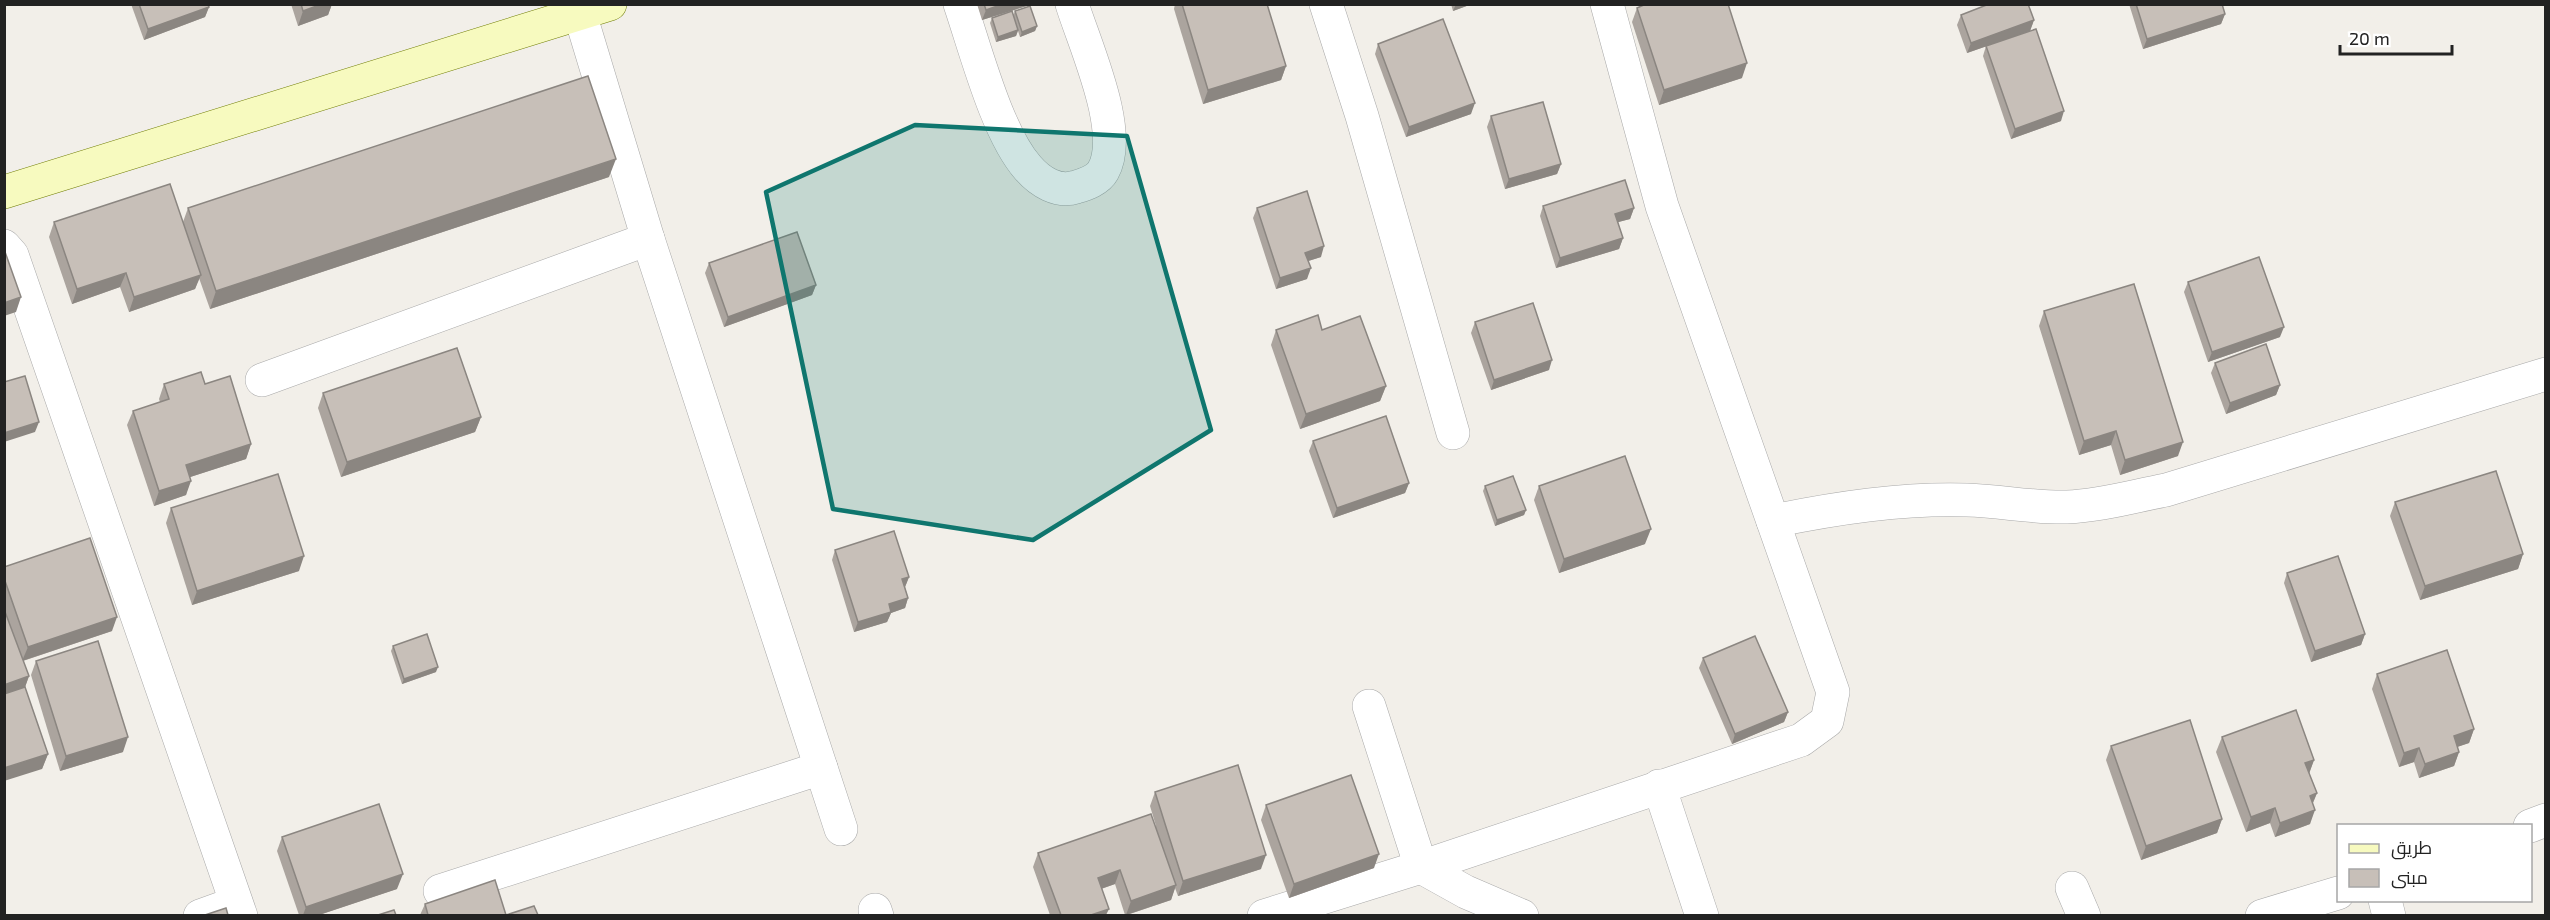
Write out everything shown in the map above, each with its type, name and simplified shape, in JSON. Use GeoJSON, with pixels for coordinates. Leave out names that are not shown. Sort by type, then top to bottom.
{"type":"FeatureCollection","features":[{"type":"Feature","properties":{"kind":"main road"},"geometry":{"type":"LineString","coordinates":[[4,192],[593,8]]}},
{"type":"Feature","properties":{"kind":"street"},"geometry":{"type":"LineString","coordinates":[[960,4],[1009,140],[1029,168],[1047,184],[1069,189],[1091,182],[1103,173],[1111,149],[1107,109],[1072,4]]}},
{"type":"Feature","properties":{"kind":"street"},"geometry":{"type":"LineString","coordinates":[[1326,4],[1362,116],[1453,433]]}},
{"type":"Feature","properties":{"kind":"street"},"geometry":{"type":"LineString","coordinates":[[1264,915],[1420,867],[1801,740],[1827,721],[1833,692],[1662,206],[1607,4]]}},
{"type":"Feature","properties":{"kind":"street"},"geometry":{"type":"LineString","coordinates":[[593,8],[648,240],[841,829]]}},
{"type":"Feature","properties":{"kind":"street"},"geometry":{"type":"LineString","coordinates":[[261,380],[648,240]]}},
{"type":"Feature","properties":{"kind":"street"},"geometry":{"type":"LineString","coordinates":[[4,246],[12,255],[238,909],[200,915]]}},
{"type":"Feature","properties":{"kind":"street"},"geometry":{"type":"LineString","coordinates":[[1773,521],[1844,506],[1913,501],[1968,500],[2041,507],[2070,507],[2119,500],[2166,490],[2546,374]]}},
{"type":"Feature","properties":{"kind":"street"},"geometry":{"type":"LineString","coordinates":[[1370,706],[1420,867],[1466,892],[1522,915]]}},
{"type":"Feature","properties":{"kind":"street"},"geometry":{"type":"LineString","coordinates":[[440,891],[821,768]]}},
{"type":"Feature","properties":{"kind":"street"},"geometry":{"type":"LineString","coordinates":[[1659,786],[1702,915]]}},
{"type":"Feature","properties":{"kind":"street"},"geometry":{"type":"LineString","coordinates":[[2262,915],[2337,893]]}},
{"type":"Feature","properties":{"kind":"highlighted area"},"geometry":{"type":"Polygon","coordinates":[[[915,125],[1127,136],[1211,430],[1033,540],[833,509],[766,192],[915,125]]]}},
{"type":"Feature","properties":{"kind":"building"},"geometry":{"type":"Polygon","coordinates":[[[139,4],[208,4],[209,7],[148,29],[139,4]]]}},
{"type":"Feature","properties":{"kind":"building"},"geometry":{"type":"Polygon","coordinates":[[[301,4],[322,4],[303,11],[301,4]]]}},
{"type":"Feature","properties":{"kind":"building"},"geometry":{"type":"Polygon","coordinates":[[[984,4],[1003,4],[986,10],[984,4]]]}},
{"type":"Feature","properties":{"kind":"building"},"geometry":{"type":"Polygon","coordinates":[[[1182,4],[1267,4],[1286,66],[1208,90],[1182,4]]]}},
{"type":"Feature","properties":{"kind":"building"},"geometry":{"type":"Polygon","coordinates":[[[1646,4],[1728,4],[1747,63],[1664,90],[1637,8],[1646,4]]]}},
{"type":"Feature","properties":{"kind":"building"},"geometry":{"type":"Polygon","coordinates":[[[1989,4],[2028,4],[2034,20],[1971,43],[1961,15],[1989,4]]]}},
{"type":"Feature","properties":{"kind":"building"},"geometry":{"type":"Polygon","coordinates":[[[2136,4],[2222,4],[2225,14],[2147,39],[2136,4]]]}},
{"type":"Feature","properties":{"kind":"building"},"geometry":{"type":"Polygon","coordinates":[[[1030,6],[1037,26],[1022,32],[1015,11],[1030,6]]]}},
{"type":"Feature","properties":{"kind":"building"},"geometry":{"type":"Polygon","coordinates":[[[1012,11],[1018,30],[998,37],[992,18],[1012,11]]]}},
{"type":"Feature","properties":{"kind":"building"},"geometry":{"type":"Polygon","coordinates":[[[1443,19],[1475,103],[1409,127],[1378,44],[1443,19]]]}},
{"type":"Feature","properties":{"kind":"building"},"geometry":{"type":"Polygon","coordinates":[[[2036,29],[2064,111],[2015,129],[1986,46],[2036,29]]]}},
{"type":"Feature","properties":{"kind":"building"},"geometry":{"type":"Polygon","coordinates":[[[588,76],[616,159],[216,291],[188,208],[588,76]]]}},
{"type":"Feature","properties":{"kind":"building"},"geometry":{"type":"Polygon","coordinates":[[[1543,102],[1561,164],[1509,179],[1491,116],[1543,102]]]}},
{"type":"Feature","properties":{"kind":"building"},"geometry":{"type":"Polygon","coordinates":[[[1625,180],[1634,208],[1615,214],[1623,238],[1560,258],[1543,206],[1625,180]]]}},
{"type":"Feature","properties":{"kind":"building"},"geometry":{"type":"Polygon","coordinates":[[[170,184],[201,275],[134,297],[126,273],[77,289],[54,222],[170,184]]]}},
{"type":"Feature","properties":{"kind":"building"},"geometry":{"type":"Polygon","coordinates":[[[1307,191],[1324,246],[1305,253],[1311,268],[1280,278],[1257,208],[1307,191]]]}},
{"type":"Feature","properties":{"kind":"building"},"geometry":{"type":"Polygon","coordinates":[[[797,232],[816,285],[728,317],[709,263],[797,232]]]}},
{"type":"Feature","properties":{"kind":"building"},"geometry":{"type":"Polygon","coordinates":[[[4,249],[21,297],[4,303],[4,249]]]}},
{"type":"Feature","properties":{"kind":"building"},"geometry":{"type":"Polygon","coordinates":[[[2259,257],[2284,327],[2212,352],[2188,282],[2259,257]]]}},
{"type":"Feature","properties":{"kind":"building"},"geometry":{"type":"Polygon","coordinates":[[[2134,284],[2183,442],[2125,460],[2116,431],[2084,441],[2044,311],[2134,284]]]}},
{"type":"Feature","properties":{"kind":"building"},"geometry":{"type":"Polygon","coordinates":[[[1533,303],[1552,360],[1494,380],[1475,322],[1533,303]]]}},
{"type":"Feature","properties":{"kind":"building"},"geometry":{"type":"Polygon","coordinates":[[[1318,315],[1322,330],[1360,316],[1386,386],[1306,414],[1276,330],[1318,315]]]}},
{"type":"Feature","properties":{"kind":"building"},"geometry":{"type":"Polygon","coordinates":[[[2266,344],[2280,385],[2230,403],[2215,363],[2266,344]]]}},
{"type":"Feature","properties":{"kind":"building"},"geometry":{"type":"Polygon","coordinates":[[[457,348],[481,417],[347,462],[323,393],[457,348]]]}},
{"type":"Feature","properties":{"kind":"building"},"geometry":{"type":"Polygon","coordinates":[[[201,372],[205,384],[230,376],[251,444],[186,465],[191,481],[159,491],[133,411],[169,399],[164,384],[201,372]]]}},
{"type":"Feature","properties":{"kind":"building"},"geometry":{"type":"Polygon","coordinates":[[[25,376],[39,422],[4,433],[4,382],[25,376]]]}},
{"type":"Feature","properties":{"kind":"building"},"geometry":{"type":"Polygon","coordinates":[[[1386,416],[1409,483],[1337,508],[1313,441],[1386,416]]]}},
{"type":"Feature","properties":{"kind":"building"},"geometry":{"type":"Polygon","coordinates":[[[1625,456],[1651,529],[1564,559],[1539,486],[1625,456]]]}},
{"type":"Feature","properties":{"kind":"building"},"geometry":{"type":"Polygon","coordinates":[[[2496,471],[2523,554],[2425,586],[2395,502],[2496,471]]]}},
{"type":"Feature","properties":{"kind":"building"},"geometry":{"type":"Polygon","coordinates":[[[278,474],[304,556],[197,591],[171,508],[278,474]]]}},
{"type":"Feature","properties":{"kind":"building"},"geometry":{"type":"Polygon","coordinates":[[[1513,476],[1526,510],[1497,520],[1485,486],[1513,476]]]}},
{"type":"Feature","properties":{"kind":"building"},"geometry":{"type":"Polygon","coordinates":[[[894,531],[909,577],[902,579],[908,598],[889,604],[891,612],[858,622],[835,550],[894,531]]]}},
{"type":"Feature","properties":{"kind":"building"},"geometry":{"type":"Polygon","coordinates":[[[90,538],[117,617],[28,647],[4,578],[4,567],[90,538]]]}},
{"type":"Feature","properties":{"kind":"building"},"geometry":{"type":"Polygon","coordinates":[[[2338,556],[2365,634],[2315,651],[2287,573],[2338,556]]]}},
{"type":"Feature","properties":{"kind":"building"},"geometry":{"type":"Polygon","coordinates":[[[4,609],[29,676],[4,685],[4,609]]]}},
{"type":"Feature","properties":{"kind":"building"},"geometry":{"type":"Polygon","coordinates":[[[427,634],[438,667],[404,679],[393,646],[427,634]]]}},
{"type":"Feature","properties":{"kind":"building"},"geometry":{"type":"Polygon","coordinates":[[[1755,636],[1788,712],[1735,734],[1703,658],[1755,636]]]}},
{"type":"Feature","properties":{"kind":"building"},"geometry":{"type":"Polygon","coordinates":[[[98,641],[128,737],[66,756],[36,661],[98,641]]]}},
{"type":"Feature","properties":{"kind":"building"},"geometry":{"type":"Polygon","coordinates":[[[2447,650],[2474,729],[2454,736],[2459,752],[2425,764],[2419,748],[2404,753],[2377,674],[2447,650]]]}},
{"type":"Feature","properties":{"kind":"building"},"geometry":{"type":"Polygon","coordinates":[[[25,687],[48,754],[4,768],[4,694],[25,687]]]}},
{"type":"Feature","properties":{"kind":"building"},"geometry":{"type":"Polygon","coordinates":[[[2296,710],[2314,760],[2305,763],[2317,793],[2310,796],[2315,810],[2280,823],[2275,808],[2251,817],[2222,737],[2296,710]]]}},
{"type":"Feature","properties":{"kind":"building"},"geometry":{"type":"Polygon","coordinates":[[[2190,720],[2222,819],[2146,846],[2111,746],[2190,720]]]}},
{"type":"Feature","properties":{"kind":"building"},"geometry":{"type":"Polygon","coordinates":[[[1238,765],[1266,855],[1183,881],[1155,792],[1238,765]]]}},
{"type":"Feature","properties":{"kind":"building"},"geometry":{"type":"Polygon","coordinates":[[[1351,775],[1379,854],[1294,884],[1266,805],[1351,775]]]}},
{"type":"Feature","properties":{"kind":"building"},"geometry":{"type":"Polygon","coordinates":[[[379,804],[403,874],[306,907],[282,837],[379,804]]]}},
{"type":"Feature","properties":{"kind":"building"},"geometry":{"type":"Polygon","coordinates":[[[1151,814],[1176,885],[1131,901],[1120,870],[1098,878],[1109,909],[1091,915],[1061,915],[1038,853],[1151,814]]]}},
{"type":"Feature","properties":{"kind":"building"},"geometry":{"type":"Polygon","coordinates":[[[495,880],[506,915],[428,915],[425,904],[495,880]]]}},
{"type":"Feature","properties":{"kind":"building"},"geometry":{"type":"Polygon","coordinates":[[[534,906],[538,915],[506,915],[534,906]]]}},
{"type":"Feature","properties":{"kind":"building"},"geometry":{"type":"Polygon","coordinates":[[[226,908],[228,915],[205,915],[226,908]]]}},
{"type":"Feature","properties":{"kind":"building"},"geometry":{"type":"Polygon","coordinates":[[[394,910],[396,915],[378,915],[394,910]]]}}]}
